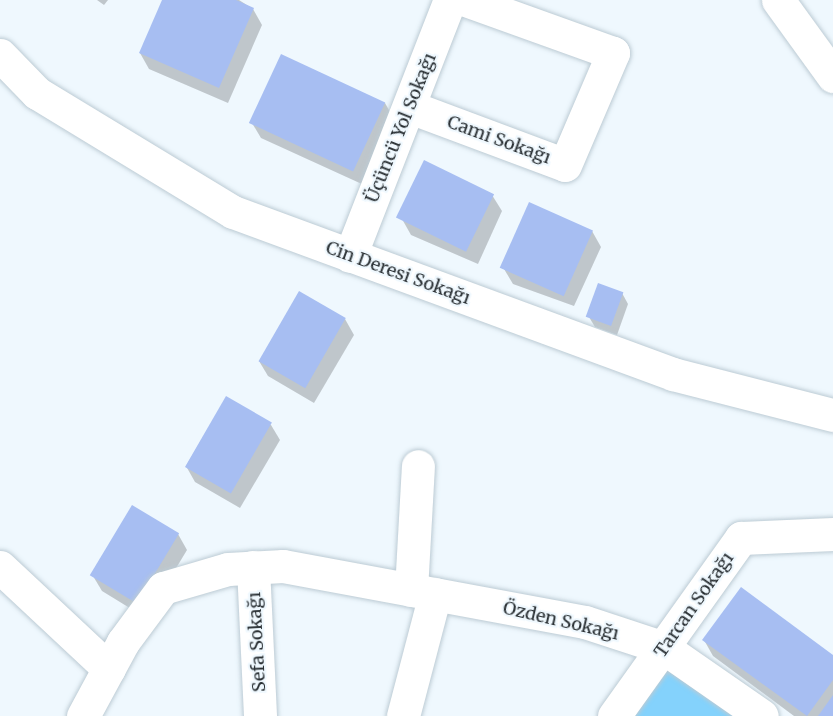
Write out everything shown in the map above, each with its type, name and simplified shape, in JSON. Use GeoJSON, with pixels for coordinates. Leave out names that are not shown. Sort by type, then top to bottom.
{"type":"FeatureCollection","features":[{"type":"Feature","properties":{"kind":"street","name":"Üçüncü Yol Sokağı"},"geometry":{"type":"LineString","coordinates":[[350,256],[450,0]]}},
{"type":"Feature","properties":{"kind":"street","name":"Cami Sokağı"},"geometry":{"type":"LineString","coordinates":[[410,107],[565,165],[613,53],[466,0]]}},
{"type":"Feature","properties":{"kind":"street"},"geometry":{"type":"LineString","coordinates":[[778,0],[833,76]]}},
{"type":"Feature","properties":{"kind":"street","name":"Cin Deresi Sokağı"},"geometry":{"type":"LineString","coordinates":[[0,55],[37,93],[233,213],[673,374],[833,415]]}},
{"type":"Feature","properties":{"kind":"street"},"geometry":{"type":"LineString","coordinates":[[403,716],[423,592],[418,466]]}},
{"type":"Feature","properties":{"kind":"street","name":"Tarcan Sokağı"},"geometry":{"type":"LineString","coordinates":[[614,716],[741,538],[833,534]]}},
{"type":"Feature","properties":{"kind":"street","name":"Özden Sokağı"},"geometry":{"type":"LineString","coordinates":[[83,716],[109,669],[163,588],[228,568],[284,566],[585,622],[664,648],[762,716]]}},
{"type":"Feature","properties":{"kind":"street"},"geometry":{"type":"LineString","coordinates":[[0,567],[109,669]]}},
{"type":"Feature","properties":{"kind":"street","name":"Sefa Sokağı"},"geometry":{"type":"LineString","coordinates":[[253,567],[260,716]]}},
{"type":"Feature","properties":{"kind":"shaded area"},"geometry":{"type":"Polygon","coordinates":[[[665,669],[734,716],[632,716],[665,669]]]}},
{"type":"Feature","properties":{"kind":"building"},"geometry":{"type":"Polygon","coordinates":[[[162,0],[236,0],[254,8],[219,88],[139,53],[162,0]]]}},
{"type":"Feature","properties":{"kind":"building"},"geometry":{"type":"Polygon","coordinates":[[[281,54],[385,103],[353,171],[249,123],[281,54]]]}},
{"type":"Feature","properties":{"kind":"building"},"geometry":{"type":"Polygon","coordinates":[[[424,160],[494,194],[466,252],[396,218],[424,160]]]}},
{"type":"Feature","properties":{"kind":"building"},"geometry":{"type":"Polygon","coordinates":[[[529,202],[593,230],[564,296],[500,268],[529,202]]]}},
{"type":"Feature","properties":{"kind":"building"},"geometry":{"type":"Polygon","coordinates":[[[598,283],[623,292],[611,326],[586,317],[598,283]]]}},
{"type":"Feature","properties":{"kind":"building"},"geometry":{"type":"Polygon","coordinates":[[[299,291],[346,318],[305,388],[258,361],[299,291]]]}},
{"type":"Feature","properties":{"kind":"building"},"geometry":{"type":"Polygon","coordinates":[[[226,396],[272,422],[231,494],[185,467],[226,396]]]}},
{"type":"Feature","properties":{"kind":"building"},"geometry":{"type":"Polygon","coordinates":[[[132,505],[179,533],[137,604],[90,575],[132,505]]]}},
{"type":"Feature","properties":{"kind":"building"},"geometry":{"type":"Polygon","coordinates":[[[741,587],[833,655],[833,680],[807,716],[702,640],[741,587]]]}},
{"type":"Feature","properties":{"kind":"building"},"geometry":{"type":"Polygon","coordinates":[[[833,695],[833,716],[818,716],[833,695]]]}}]}
